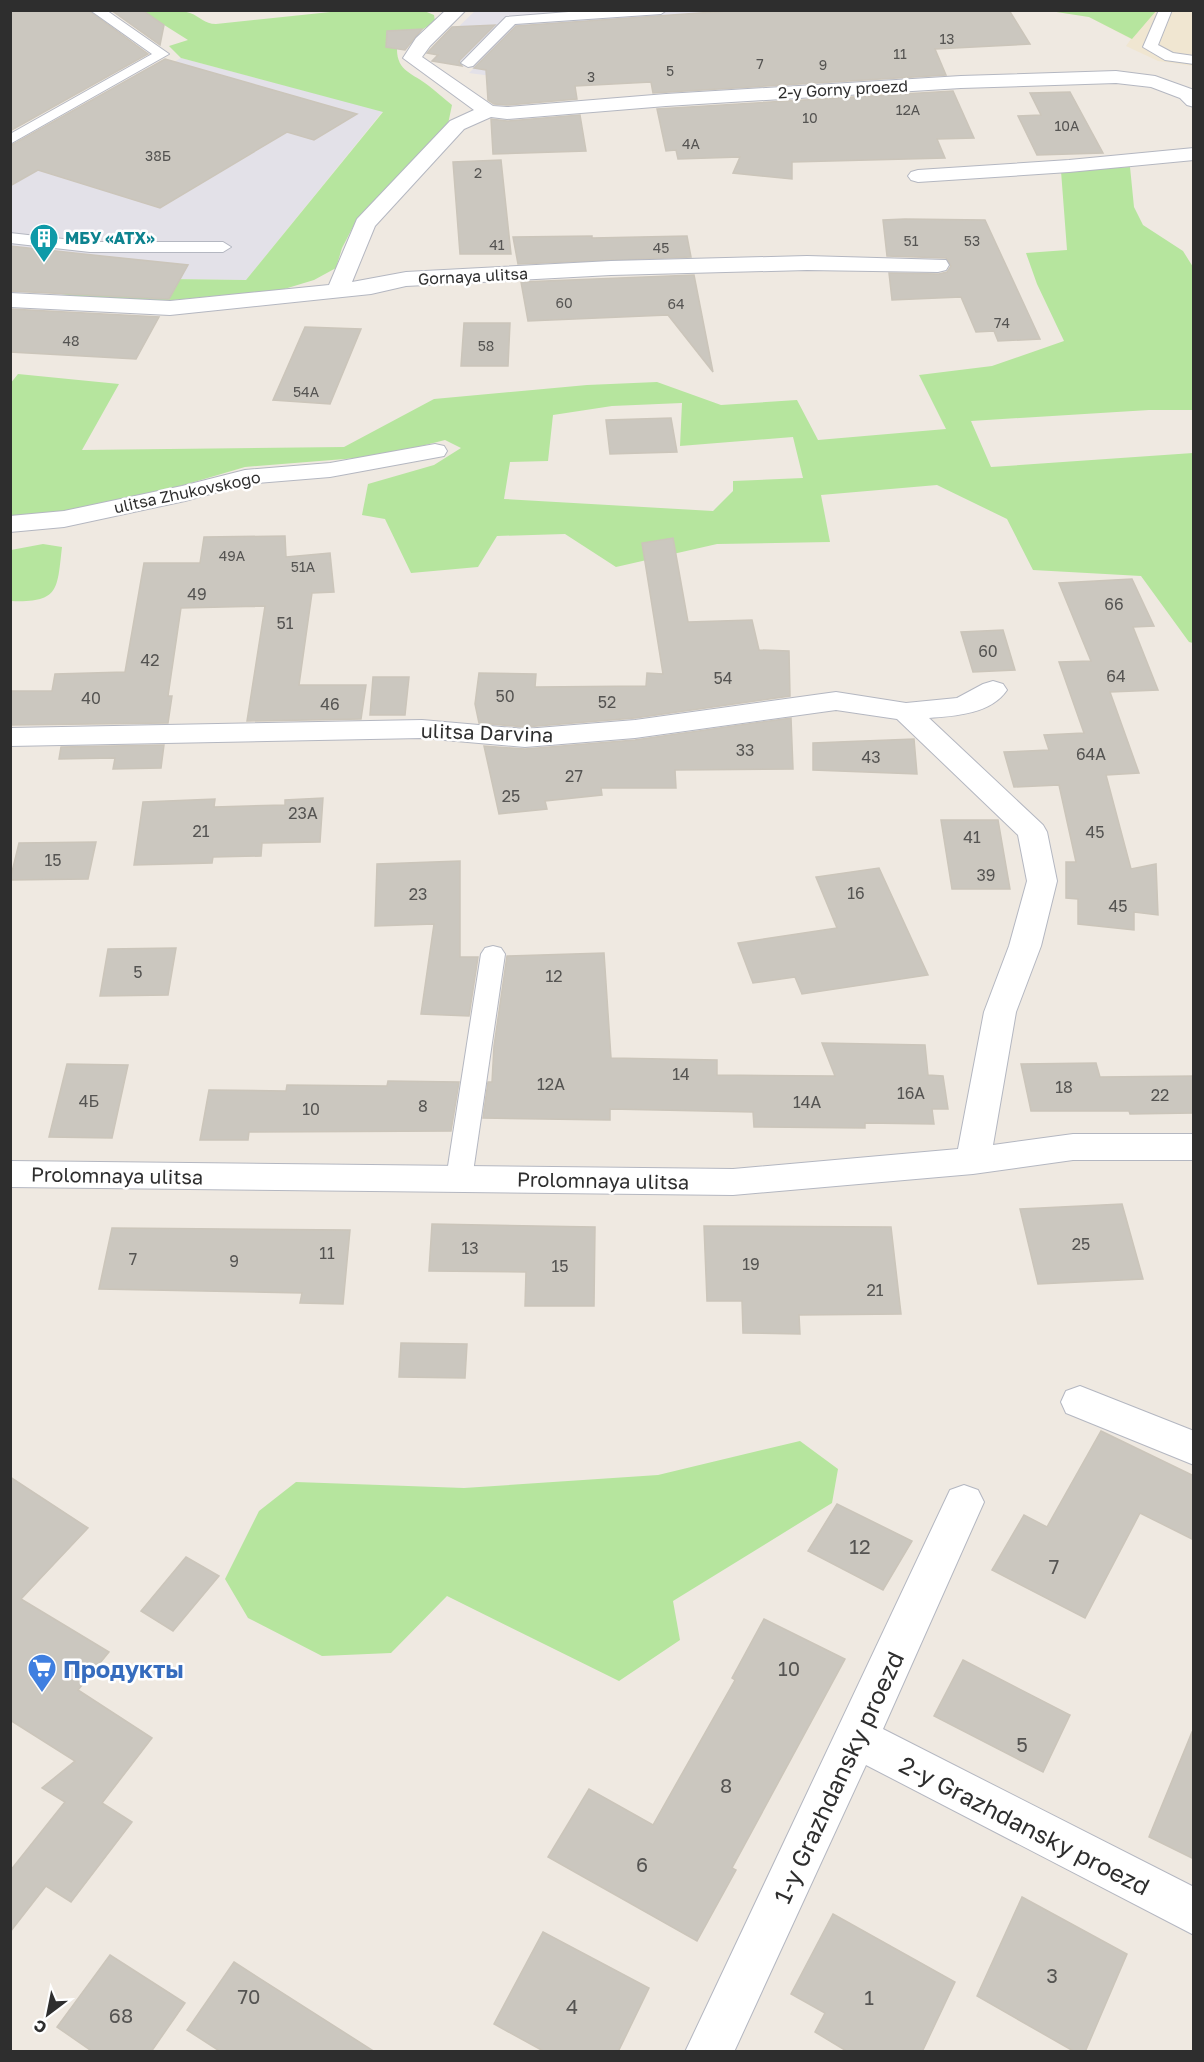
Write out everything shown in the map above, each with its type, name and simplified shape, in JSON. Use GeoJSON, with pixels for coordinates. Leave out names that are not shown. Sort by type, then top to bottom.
{"type":"FeatureCollection","features":[{"type":"Feature","properties":{"kind":"street"},"geometry":{"type":"LineString","coordinates":[[457,10],[423,42],[412,58],[488,111]]}},
{"type":"Feature","properties":{"kind":"street","name":"2-y Gorny proezd"},"geometry":{"type":"LineString","coordinates":[[488,111],[507,113],[666,100],[961,82],[1116,77],[1155,82],[1186,94],[1194,101]]}},
{"type":"Feature","properties":{"kind":"street"},"geometry":{"type":"LineString","coordinates":[[338,290],[365,224],[457,125],[488,111]]}},
{"type":"Feature","properties":{"kind":"street"},"geometry":{"type":"LineString","coordinates":[[918,176],[1069,166],[1194,154]]}},
{"type":"Feature","properties":{"kind":"street","name":"Gornaya ulitsa"},"geometry":{"type":"LineString","coordinates":[[10,300],[170,308],[371,287],[406,279],[611,268],[807,263],[938,265]]}},
{"type":"Feature","properties":{"kind":"street","name":"ulitsa Zhukovskogo"},"geometry":{"type":"LineString","coordinates":[[10,524],[64,519],[185,493],[245,477],[330,470],[435,451]]}},
{"type":"Feature","properties":{"kind":"street","name":"ulitsa Darvina"},"geometry":{"type":"LineString","coordinates":[[10,737],[422,729],[525,738],[635,729],[836,701],[906,712],[963,706],[993,690]]}},
{"type":"Feature","properties":{"kind":"street"},"geometry":{"type":"LineString","coordinates":[[906,712],[1032,832],[1042,880],[1025,946],[1000,1012],[973,1161]]}},
{"type":"Feature","properties":{"kind":"street","name":"Prolomnaya ulitsa"},"geometry":{"type":"LineString","coordinates":[[10,1174],[733,1182],[973,1161],[1073,1147],[1194,1147]]}},
{"type":"Feature","properties":{"kind":"street"},"geometry":{"type":"LineString","coordinates":[[1080,1402],[1194,1449]]}},
{"type":"Feature","properties":{"kind":"street","name":"1-y Grazhdansky proezd"},"geometry":{"type":"LineString","coordinates":[[709,2052],[857,1738],[964,1502]]}},
{"type":"Feature","properties":{"kind":"street","name":"2-y Grazhdansky proezd"},"geometry":{"type":"LineString","coordinates":[[857,1738],[1194,1912]]}},
{"type":"Feature","properties":{"kind":"lane"},"geometry":{"type":"LineString","coordinates":[[10,140],[162,54],[96,10]]}},
{"type":"Feature","properties":{"kind":"lane"},"geometry":{"type":"LineString","coordinates":[[468,63],[511,20],[661,10]]}},
{"type":"Feature","properties":{"kind":"lane"},"geometry":{"type":"LineString","coordinates":[[1166,10],[1150,47],[1170,57],[1194,60]]}},
{"type":"Feature","properties":{"kind":"lane"},"geometry":{"type":"LineString","coordinates":[[10,238],[90,247],[223,247]]}},
{"type":"Feature","properties":{"kind":"lane"},"geometry":{"type":"LineString","coordinates":[[459,1179],[494,954]]}},
{"type":"Feature","properties":{"kind":"shaded area"},"geometry":{"type":"Polygon","coordinates":[[[475,11],[807,11],[499,77],[469,73],[474,68],[431,61],[437,55],[430,54],[475,11]]]}},
{"type":"Feature","properties":{"kind":"shaded area"},"geometry":{"type":"Polygon","coordinates":[[[1050,11],[1193,11],[1193,66],[1158,61],[1126,46],[1131,39],[1089,17],[1050,11]]]}},
{"type":"Feature","properties":{"kind":"shaded area"},"geometry":{"type":"Polygon","coordinates":[[[181,58],[383,111],[246,280],[94,278],[11,273],[10,146],[149,67],[159,70],[181,58]]]}},
{"type":"Feature","properties":{"kind":"green space"},"geometry":{"type":"Polygon","coordinates":[[[422,10],[434,15],[435,21],[397,47],[397,55],[402,67],[452,105],[448,124],[355,223],[342,248],[336,268],[314,280],[281,290],[173,300],[97,299],[11,287],[94,278],[246,280],[383,112],[181,58],[169,46],[188,40],[142,11],[184,11],[208,23],[216,24],[340,11],[422,10]]]}},
{"type":"Feature","properties":{"kind":"green space"},"geometry":{"type":"Polygon","coordinates":[[[1050,11],[1156,11],[1132,39],[1089,17],[1050,11]]]}},
{"type":"Feature","properties":{"kind":"green space"},"geometry":{"type":"Polygon","coordinates":[[[1130,167],[1134,207],[1143,225],[1183,251],[1193,267],[1193,410],[1149,410],[971,421],[991,467],[1193,453],[1193,643],[1189,642],[1141,576],[1033,570],[1007,519],[937,485],[821,495],[830,542],[717,544],[616,567],[565,534],[497,536],[478,567],[411,573],[385,519],[362,515],[368,484],[434,465],[461,448],[445,440],[382,456],[245,467],[177,487],[59,512],[11,517],[10,384],[18,374],[119,384],[82,450],[344,447],[434,399],[587,385],[657,382],[721,405],[797,400],[818,440],[946,429],[919,375],[992,366],[1064,341],[1037,284],[1026,253],[1067,250],[1061,171],[1130,167]],[[682,403],[612,406],[553,415],[548,461],[510,462],[504,499],[713,511],[733,491],[733,481],[803,478],[793,437],[680,446],[682,403]]]}},
{"type":"Feature","properties":{"kind":"green space"},"geometry":{"type":"Polygon","coordinates":[[[43,544],[62,547],[57,583],[47,596],[27,601],[11,601],[11,550],[43,544]]]}},
{"type":"Feature","properties":{"kind":"green space"},"geometry":{"type":"Polygon","coordinates":[[[800,1441],[838,1469],[832,1503],[673,1601],[680,1640],[619,1681],[447,1596],[391,1653],[322,1656],[248,1618],[225,1579],[259,1511],[296,1482],[464,1488],[658,1475],[800,1441]]]}},
{"type":"Feature","properties":{"kind":"building"},"geometry":{"type":"Polygon","coordinates":[[[10,10],[88,10],[148,54],[10,131],[10,10]]]}},
{"type":"Feature","properties":{"kind":"building"},"geometry":{"type":"Polygon","coordinates":[[[111,10],[142,10],[164,25],[160,45],[111,10]]]}},
{"type":"Feature","properties":{"kind":"building"},"geometry":{"type":"Polygon","coordinates":[[[742,10],[1009,10],[1030,44],[935,49],[946,75],[653,93],[651,82],[575,86],[577,99],[507,105],[494,104],[488,100],[486,70],[474,68],[516,26],[742,10]]]}},
{"type":"Feature","properties":{"kind":"building"},"geometry":{"type":"Polygon","coordinates":[[[495,25],[459,61],[462,66],[432,61],[438,55],[427,53],[452,27],[495,25]]]}},
{"type":"Feature","properties":{"kind":"building"},"geometry":{"type":"Polygon","coordinates":[[[422,29],[405,50],[386,47],[387,31],[422,29]]]}},
{"type":"Feature","properties":{"kind":"building"},"geometry":{"type":"Polygon","coordinates":[[[165,59],[357,114],[314,140],[287,132],[160,208],[38,170],[10,186],[10,146],[165,59]]]}},
{"type":"Feature","properties":{"kind":"building"},"geometry":{"type":"Polygon","coordinates":[[[953,91],[974,138],[937,139],[945,158],[792,162],[792,179],[733,173],[740,157],[678,159],[676,150],[666,151],[657,109],[953,91]]]}},
{"type":"Feature","properties":{"kind":"building"},"geometry":{"type":"Polygon","coordinates":[[[1070,92],[1103,153],[1037,155],[1018,116],[1041,115],[1030,93],[1070,92]]]}},
{"type":"Feature","properties":{"kind":"building"},"geometry":{"type":"Polygon","coordinates":[[[580,115],[586,151],[493,154],[491,119],[507,121],[580,115]]]}},
{"type":"Feature","properties":{"kind":"building"},"geometry":{"type":"Polygon","coordinates":[[[501,160],[511,254],[460,254],[453,162],[501,160]]]}},
{"type":"Feature","properties":{"kind":"building"},"geometry":{"type":"Polygon","coordinates":[[[883,220],[985,220],[1040,339],[998,341],[994,331],[976,332],[961,297],[892,300],[889,273],[939,274],[947,272],[951,266],[946,258],[887,256],[883,220]]]}},
{"type":"Feature","properties":{"kind":"building"},"geometry":{"type":"Polygon","coordinates":[[[592,236],[592,238],[687,236],[691,257],[518,264],[513,237],[592,236]]]}},
{"type":"Feature","properties":{"kind":"building"},"geometry":{"type":"Polygon","coordinates":[[[10,246],[188,265],[169,299],[10,291],[10,246]]]}},
{"type":"Feature","properties":{"kind":"building"},"geometry":{"type":"Polygon","coordinates":[[[694,275],[713,372],[668,315],[528,321],[521,282],[694,275]]]}},
{"type":"Feature","properties":{"kind":"building"},"geometry":{"type":"Polygon","coordinates":[[[10,309],[159,317],[136,359],[10,352],[10,309]]]}},
{"type":"Feature","properties":{"kind":"building"},"geometry":{"type":"Polygon","coordinates":[[[464,323],[510,323],[508,366],[461,366],[464,323]]]}},
{"type":"Feature","properties":{"kind":"building"},"geometry":{"type":"Polygon","coordinates":[[[305,327],[361,329],[330,404],[273,400],[305,327]]]}},
{"type":"Feature","properties":{"kind":"building"},"geometry":{"type":"Polygon","coordinates":[[[671,418],[677,452],[610,454],[606,420],[671,418]]]}},
{"type":"Feature","properties":{"kind":"building"},"geometry":{"type":"Polygon","coordinates":[[[285,536],[286,557],[330,553],[334,592],[312,593],[299,685],[366,685],[361,719],[247,721],[265,606],[181,608],[168,696],[172,696],[168,723],[10,725],[10,691],[52,691],[55,674],[125,672],[144,563],[200,563],[204,537],[285,536]]]}},
{"type":"Feature","properties":{"kind":"building"},"geometry":{"type":"Polygon","coordinates":[[[673,538],[688,622],[752,620],[759,650],[789,651],[790,696],[635,718],[525,727],[479,723],[475,704],[479,673],[536,674],[535,687],[646,686],[647,673],[663,674],[642,543],[673,538]]]}},
{"type":"Feature","properties":{"kind":"building"},"geometry":{"type":"Polygon","coordinates":[[[1132,579],[1154,626],[1133,627],[1158,690],[1110,692],[1139,773],[1106,775],[1131,869],[1156,864],[1158,915],[1134,912],[1134,930],[1078,924],[1078,899],[1066,898],[1066,862],[1076,862],[1059,785],[1014,787],[1004,752],[1049,750],[1044,735],[1084,733],[1059,662],[1091,661],[1059,583],[1132,579]]]}},
{"type":"Feature","properties":{"kind":"building"},"geometry":{"type":"Polygon","coordinates":[[[1003,630],[1015,670],[973,672],[961,632],[1003,630]]]}},
{"type":"Feature","properties":{"kind":"building"},"geometry":{"type":"Polygon","coordinates":[[[373,677],[409,677],[405,715],[370,715],[373,677]]]}},
{"type":"Feature","properties":{"kind":"building"},"geometry":{"type":"Polygon","coordinates":[[[791,718],[793,769],[675,770],[676,788],[601,788],[602,795],[545,801],[547,809],[499,814],[484,746],[525,749],[635,740],[791,718]]]}},
{"type":"Feature","properties":{"kind":"building"},"geometry":{"type":"Polygon","coordinates":[[[914,739],[917,774],[813,770],[813,743],[914,739]]]}},
{"type":"Feature","properties":{"kind":"building"},"geometry":{"type":"Polygon","coordinates":[[[164,745],[161,768],[113,769],[115,758],[59,759],[61,747],[164,745]]]}},
{"type":"Feature","properties":{"kind":"building"},"geometry":{"type":"Polygon","coordinates":[[[323,798],[320,842],[262,843],[261,856],[213,857],[212,863],[134,865],[143,802],[215,799],[214,807],[285,805],[285,800],[323,798]]]}},
{"type":"Feature","properties":{"kind":"building"},"geometry":{"type":"Polygon","coordinates":[[[941,820],[998,820],[1010,889],[952,889],[941,820]]]}},
{"type":"Feature","properties":{"kind":"building"},"geometry":{"type":"Polygon","coordinates":[[[96,842],[88,879],[10,880],[19,843],[96,842]]]}},
{"type":"Feature","properties":{"kind":"building"},"geometry":{"type":"Polygon","coordinates":[[[460,861],[460,957],[478,957],[469,1016],[421,1014],[434,924],[375,926],[377,864],[460,861]]]}},
{"type":"Feature","properties":{"kind":"building"},"geometry":{"type":"Polygon","coordinates":[[[879,868],[928,975],[802,994],[795,977],[753,983],[738,943],[837,928],[816,877],[879,868]]]}},
{"type":"Feature","properties":{"kind":"building"},"geometry":{"type":"Polygon","coordinates":[[[176,948],[168,995],[100,996],[108,949],[176,948]]]}},
{"type":"Feature","properties":{"kind":"building"},"geometry":{"type":"Polygon","coordinates":[[[604,953],[611,1058],[717,1060],[717,1075],[835,1076],[822,1043],[925,1045],[928,1075],[943,1076],[948,1109],[932,1109],[934,1124],[865,1123],[865,1128],[754,1127],[753,1112],[610,1109],[610,1120],[483,1118],[488,1082],[492,1082],[494,1046],[507,956],[604,953]]]}},
{"type":"Feature","properties":{"kind":"building"},"geometry":{"type":"Polygon","coordinates":[[[1096,1063],[1100,1077],[1194,1076],[1194,1113],[1031,1111],[1021,1064],[1096,1063]]]}},
{"type":"Feature","properties":{"kind":"building"},"geometry":{"type":"Polygon","coordinates":[[[67,1064],[128,1065],[112,1138],[49,1137],[67,1064]]]}},
{"type":"Feature","properties":{"kind":"building"},"geometry":{"type":"Polygon","coordinates":[[[388,1081],[459,1082],[451,1131],[249,1132],[248,1140],[200,1140],[209,1090],[286,1091],[287,1085],[387,1086],[388,1081]]]}},
{"type":"Feature","properties":{"kind":"building"},"geometry":{"type":"Polygon","coordinates":[[[1122,1204],[1143,1279],[1038,1284],[1020,1209],[1122,1204]]]}},
{"type":"Feature","properties":{"kind":"building"},"geometry":{"type":"Polygon","coordinates":[[[432,1224],[595,1227],[594,1306],[525,1306],[526,1272],[429,1271],[432,1224]]]}},
{"type":"Feature","properties":{"kind":"building"},"geometry":{"type":"Polygon","coordinates":[[[704,1226],[891,1227],[901,1314],[799,1315],[800,1334],[743,1333],[742,1301],[707,1301],[704,1226]]]}},
{"type":"Feature","properties":{"kind":"building"},"geometry":{"type":"Polygon","coordinates":[[[112,1228],[350,1230],[343,1304],[300,1303],[302,1293],[99,1289],[112,1228]]]}},
{"type":"Feature","properties":{"kind":"building"},"geometry":{"type":"Polygon","coordinates":[[[401,1343],[467,1344],[465,1378],[399,1377],[401,1343]]]}},
{"type":"Feature","properties":{"kind":"building"},"geometry":{"type":"Polygon","coordinates":[[[1101,1431],[1194,1476],[1194,1540],[1140,1513],[1085,1618],[992,1570],[1024,1515],[1047,1527],[1101,1431]]]}},
{"type":"Feature","properties":{"kind":"building"},"geometry":{"type":"Polygon","coordinates":[[[10,1477],[88,1528],[21,1599],[109,1652],[78,1690],[152,1738],[102,1803],[132,1822],[71,1902],[46,1886],[10,1932],[10,1871],[65,1802],[42,1788],[75,1761],[10,1720],[10,1477]]]}},
{"type":"Feature","properties":{"kind":"building"},"geometry":{"type":"Polygon","coordinates":[[[837,1504],[912,1541],[883,1590],[808,1551],[837,1504]]]}},
{"type":"Feature","properties":{"kind":"building"},"geometry":{"type":"Polygon","coordinates":[[[186,1557],[219,1576],[173,1631],[141,1611],[186,1557]]]}},
{"type":"Feature","properties":{"kind":"building"},"geometry":{"type":"Polygon","coordinates":[[[764,1619],[845,1659],[732,1868],[736,1870],[697,1941],[548,1857],[589,1789],[653,1825],[735,1680],[732,1678],[764,1619]]]}},
{"type":"Feature","properties":{"kind":"building"},"geometry":{"type":"Polygon","coordinates":[[[963,1660],[1070,1715],[1043,1772],[934,1716],[963,1660]]]}},
{"type":"Feature","properties":{"kind":"building"},"geometry":{"type":"Polygon","coordinates":[[[1192,1732],[1194,1733],[1194,1859],[1149,1837],[1192,1732]]]}},
{"type":"Feature","properties":{"kind":"building"},"geometry":{"type":"Polygon","coordinates":[[[1022,1897],[1127,1954],[1085,2052],[1075,2052],[977,1996],[1022,1897]]]}},
{"type":"Feature","properties":{"kind":"building"},"geometry":{"type":"Polygon","coordinates":[[[833,1914],[955,1982],[922,2052],[848,2052],[815,2032],[825,2013],[791,1994],[833,1914]]]}},
{"type":"Feature","properties":{"kind":"building"},"geometry":{"type":"Polygon","coordinates":[[[543,1932],[649,1988],[618,2052],[545,2052],[494,2024],[543,1932]]]}},
{"type":"Feature","properties":{"kind":"building"},"geometry":{"type":"Polygon","coordinates":[[[110,1955],[185,2003],[151,2052],[93,2052],[57,2027],[110,1955]]]}},
{"type":"Feature","properties":{"kind":"building"},"geometry":{"type":"Polygon","coordinates":[[[234,1962],[375,2052],[221,2052],[187,2030],[234,1962]]]}},
{"type":"Feature","properties":{"kind":"place","name":"МБУ «АТХ»"},"geometry":{"type":"Point","coordinates":[44,264]}},
{"type":"Feature","properties":{"kind":"place","name":"Продукты"},"geometry":{"type":"Point","coordinates":[42,1694]}}]}
